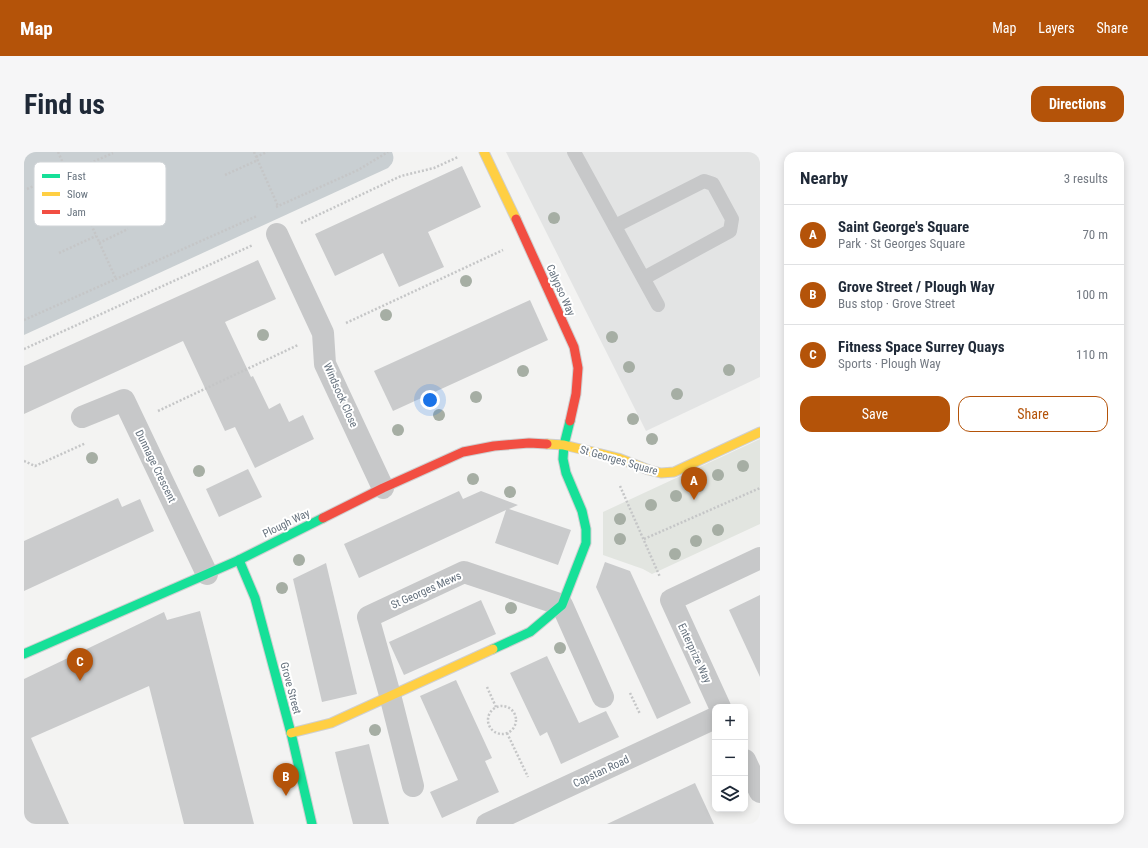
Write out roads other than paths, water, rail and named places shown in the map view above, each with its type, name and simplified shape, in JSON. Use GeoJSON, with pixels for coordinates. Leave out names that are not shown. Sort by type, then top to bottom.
{"type":"FeatureCollection","features":[{"type":"Feature","properties":{"kind":"street","name":"Calypso Way"},"geometry":{"type":"LineString","coordinates":[[484,152],[526,239],[574,347],[578,368],[576,394],[564,445]]}},
{"type":"Feature","properties":{"kind":"street","name":"Windsock Close"},"geometry":{"type":"LineString","coordinates":[[277,234],[323,333],[325,364],[383,488]]}},
{"type":"Feature","properties":{"kind":"street","name":"Dunnage Crescent"},"geometry":{"type":"LineString","coordinates":[[82,417],[124,400],[207,574]]}},
{"type":"Feature","properties":{"kind":"street","name":"St Georges Square"},"geometry":{"type":"LineString","coordinates":[[564,445],[618,458],[661,473],[674,472],[760,432]]}},
{"type":"Feature","properties":{"kind":"street","name":"Plough Way"},"geometry":{"type":"LineString","coordinates":[[24,654],[239,560],[383,488],[463,452],[494,446],[529,443],[564,445]]}},
{"type":"Feature","properties":{"kind":"street"},"geometry":{"type":"LineString","coordinates":[[291,733],[332,723],[390,695],[453,668],[530,632],[562,605],[586,543],[586,529],[582,511],[566,473],[563,459],[564,445]]}},
{"type":"Feature","properties":{"kind":"street","name":"Enterprize Way"},"geometry":{"type":"LineString","coordinates":[[719,704],[671,600],[760,558]]}},
{"type":"Feature","properties":{"kind":"street","name":"Grove Street"},"geometry":{"type":"LineString","coordinates":[[239,560],[255,598],[291,733],[312,824]]}},
{"type":"Feature","properties":{"kind":"street","name":"St Georges Mews"},"geometry":{"type":"LineString","coordinates":[[412,786],[390,695],[368,617],[464,572],[562,605]]}},
{"type":"Feature","properties":{"kind":"street"},"geometry":{"type":"LineString","coordinates":[[562,605],[603,697]]}},
{"type":"Feature","properties":{"kind":"street","name":"Capstan Road"},"geometry":{"type":"LineString","coordinates":[[487,824],[712,719]]}},
{"type":"Feature","properties":{"kind":"street"},"geometry":{"type":"LineString","coordinates":[[748,766],[760,792]]}},
{"type":"Feature","properties":{"kind":"lane"},"geometry":{"type":"LineString","coordinates":[[579,154],[615,226],[658,305]]}},
{"type":"Feature","properties":{"kind":"lane"},"geometry":{"type":"LineString","coordinates":[[615,226],[704,181],[713,184],[732,219],[730,231],[644,278]]}},
{"type":"Feature","properties":{"kind":"place","name":"Saint George's Square"},"geometry":{"type":"Point","coordinates":[694,500]}},
{"type":"Feature","properties":{"kind":"place","name":"Fitness Space Surrey Quays"},"geometry":{"type":"Point","coordinates":[80,681]}},
{"type":"Feature","properties":{"kind":"place","name":"Grove Street / Plough Way"},"geometry":{"type":"Point","coordinates":[286,796]}}]}
